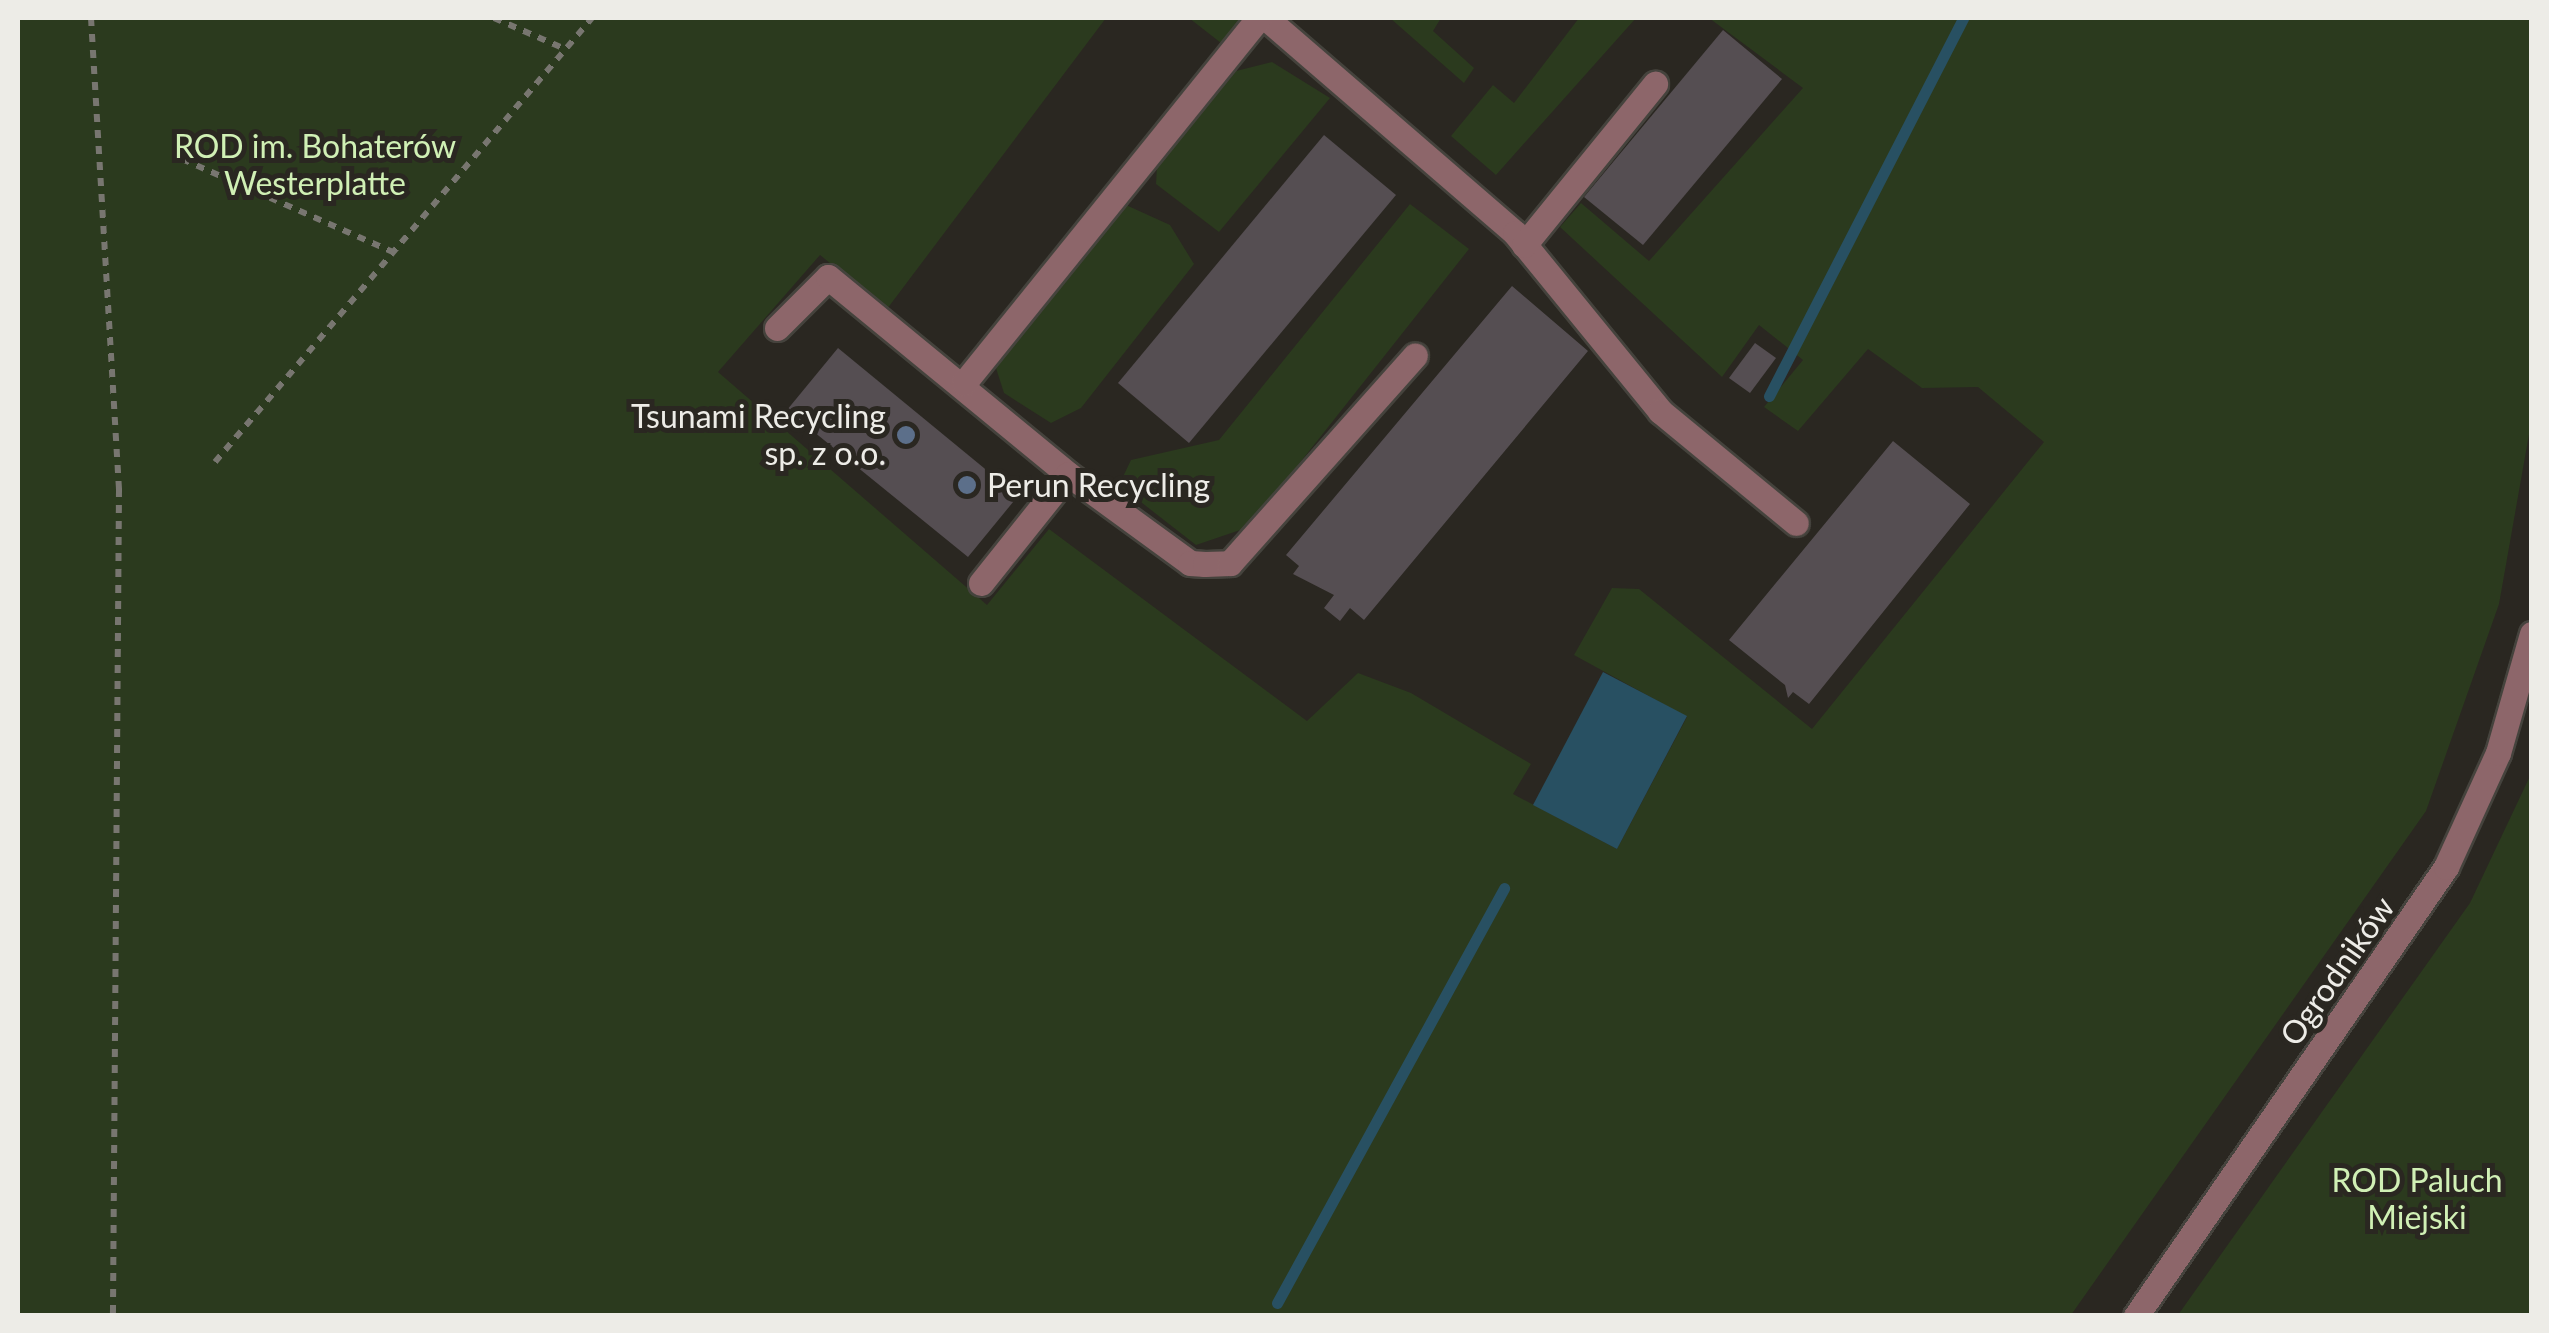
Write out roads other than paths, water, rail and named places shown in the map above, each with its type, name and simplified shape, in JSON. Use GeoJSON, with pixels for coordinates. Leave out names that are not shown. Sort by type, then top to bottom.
{"type":"FeatureCollection","features":[{"type":"Feature","properties":{"kind":"street"},"geometry":{"type":"LineString","coordinates":[[964,383],[1262,18],[1524,245],[1660,411],[1796,523]]}},
{"type":"Feature","properties":{"kind":"street"},"geometry":{"type":"LineString","coordinates":[[1524,245],[1655,84]]}},
{"type":"Feature","properties":{"kind":"street"},"geometry":{"type":"LineString","coordinates":[[776,328],[828,276],[964,383],[1068,474],[1190,563],[1230,563],[1415,355]]}},
{"type":"Feature","properties":{"kind":"street"},"geometry":{"type":"LineString","coordinates":[[981,583],[1068,474]]}},
{"type":"Feature","properties":{"kind":"street","name":"Ogrodników"},"geometry":{"type":"LineString","coordinates":[[2136,1316],[2446,867],[2498,753],[2532,634]]}},
{"type":"Feature","properties":{"kind":"water"},"geometry":{"type":"Polygon","coordinates":[[[1603,672],[1687,716],[1617,849],[1533,805],[1603,672]]]}},
{"type":"Feature","properties":{"kind":"waterway"},"geometry":{"type":"LineString","coordinates":[[1769,396],[1963,18]]}},
{"type":"Feature","properties":{"kind":"waterway"},"geometry":{"type":"LineString","coordinates":[[1277,1303],[1504,888]]}},
{"type":"Feature","properties":{"kind":"place","name":"Tsunami Recycling sp. z o.o."},"geometry":{"type":"Point","coordinates":[906,435]}},
{"type":"Feature","properties":{"kind":"place","name":"Perun Recycling"},"geometry":{"type":"Point","coordinates":[967,485]}},
{"type":"Feature","properties":{"kind":"park label","name":"ROD im. Bohaterów Westerplatte"},"geometry":{"type":"Point","coordinates":[315,166]}},
{"type":"Feature","properties":{"kind":"park label","name":"ROD Paluch Miejski"},"geometry":{"type":"Point","coordinates":[2417,1200]}}]}
